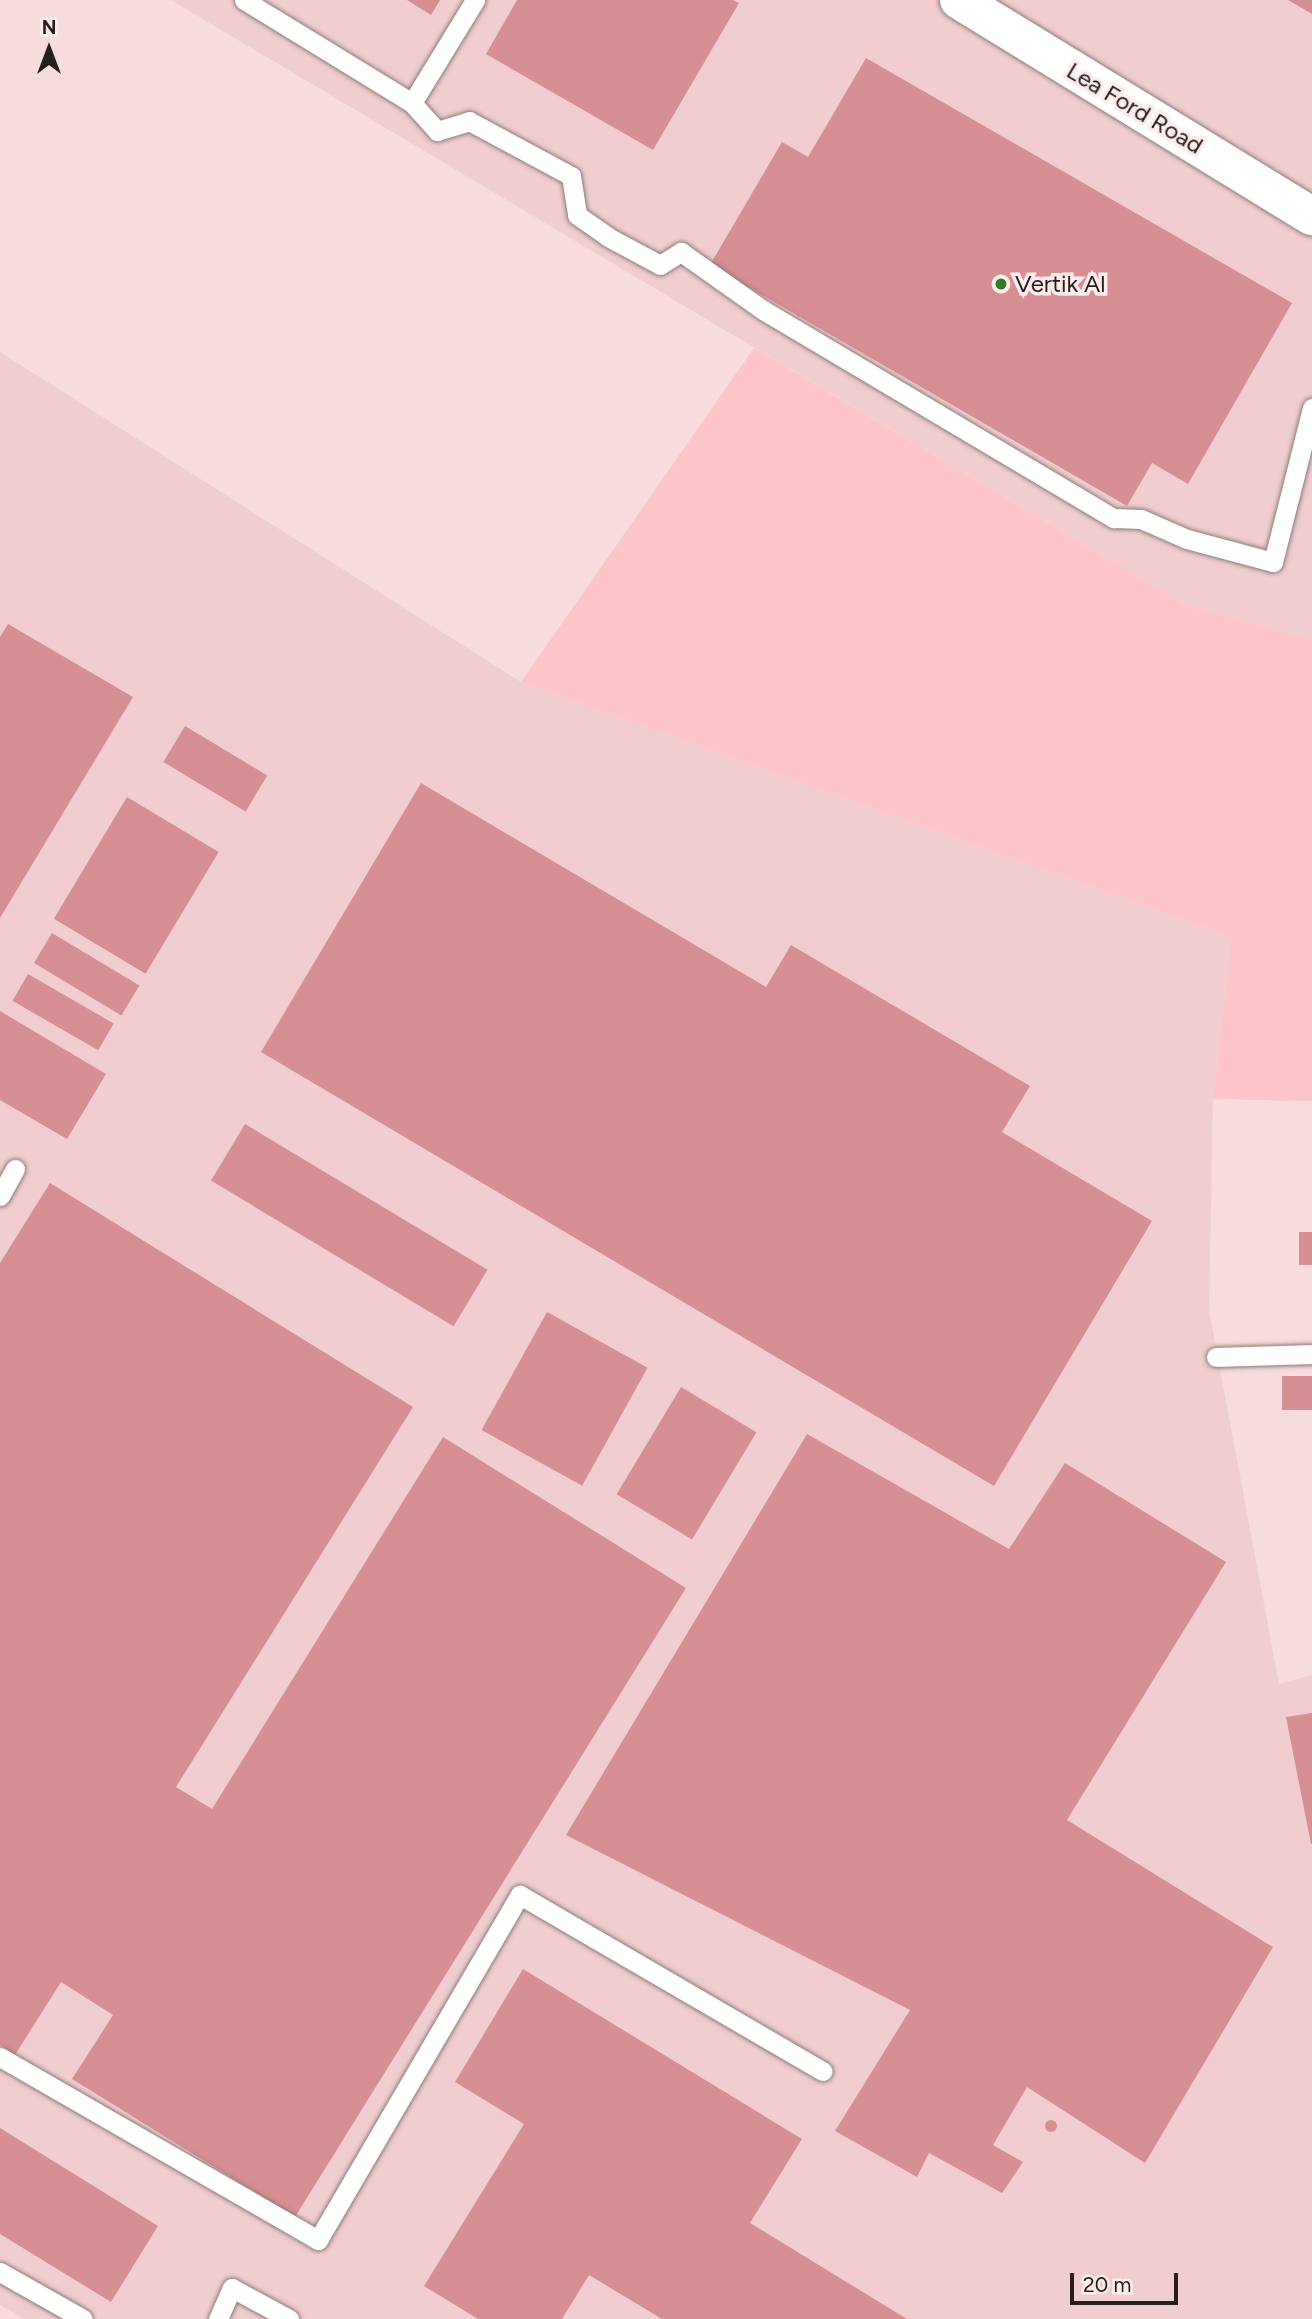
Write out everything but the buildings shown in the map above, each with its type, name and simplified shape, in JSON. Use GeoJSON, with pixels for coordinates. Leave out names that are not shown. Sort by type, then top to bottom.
{"type":"FeatureCollection","features":[{"type":"Feature","properties":{"kind":"street","name":"Lea Ford Road"},"geometry":{"type":"LineString","coordinates":[[959,0],[1312,216]]}},
{"type":"Feature","properties":{"kind":"lane"},"geometry":{"type":"LineString","coordinates":[[244,0],[412,103],[437,131],[469,121],[571,176],[577,215],[608,237],[660,265],[681,252],[775,317],[1114,518],[1141,519],[1187,539],[1273,562],[1312,408]]}},
{"type":"Feature","properties":{"kind":"lane"},"geometry":{"type":"LineString","coordinates":[[412,103],[475,0]]}},
{"type":"Feature","properties":{"kind":"lane"},"geometry":{"type":"LineString","coordinates":[[0,1196],[16,1169]]}},
{"type":"Feature","properties":{"kind":"lane"},"geometry":{"type":"LineString","coordinates":[[1216,1357],[1312,1354]]}},
{"type":"Feature","properties":{"kind":"lane"},"geometry":{"type":"LineString","coordinates":[[0,2057],[318,2240],[520,1895],[822,2071]]}},
{"type":"Feature","properties":{"kind":"lane"},"geometry":{"type":"LineString","coordinates":[[0,2272],[83,2319]]}},
{"type":"Feature","properties":{"kind":"lane"},"geometry":{"type":"LineString","coordinates":[[218,2319],[232,2288],[289,2319]]}},
{"type":"Feature","properties":{"kind":"shaded area"},"geometry":{"type":"Polygon","coordinates":[[[171,0],[1312,0],[1312,639],[1186,605],[171,0]]]}},
{"type":"Feature","properties":{"kind":"shaded area"},"geometry":{"type":"Polygon","coordinates":[[[754,348],[1186,605],[1312,639],[1312,1101],[1213,1099],[1232,937],[521,682],[754,348]]]}},
{"type":"Feature","properties":{"kind":"shaded area"},"geometry":{"type":"Polygon","coordinates":[[[0,352],[521,682],[1233,937],[1213,1099],[1209,1310],[1279,1684],[1312,1675],[1312,2319],[24,2319],[0,2305],[0,352]]]}},
{"type":"Feature","properties":{"kind":"place","name":"Vertik Al"},"geometry":{"type":"Point","coordinates":[1001,284]}}]}
